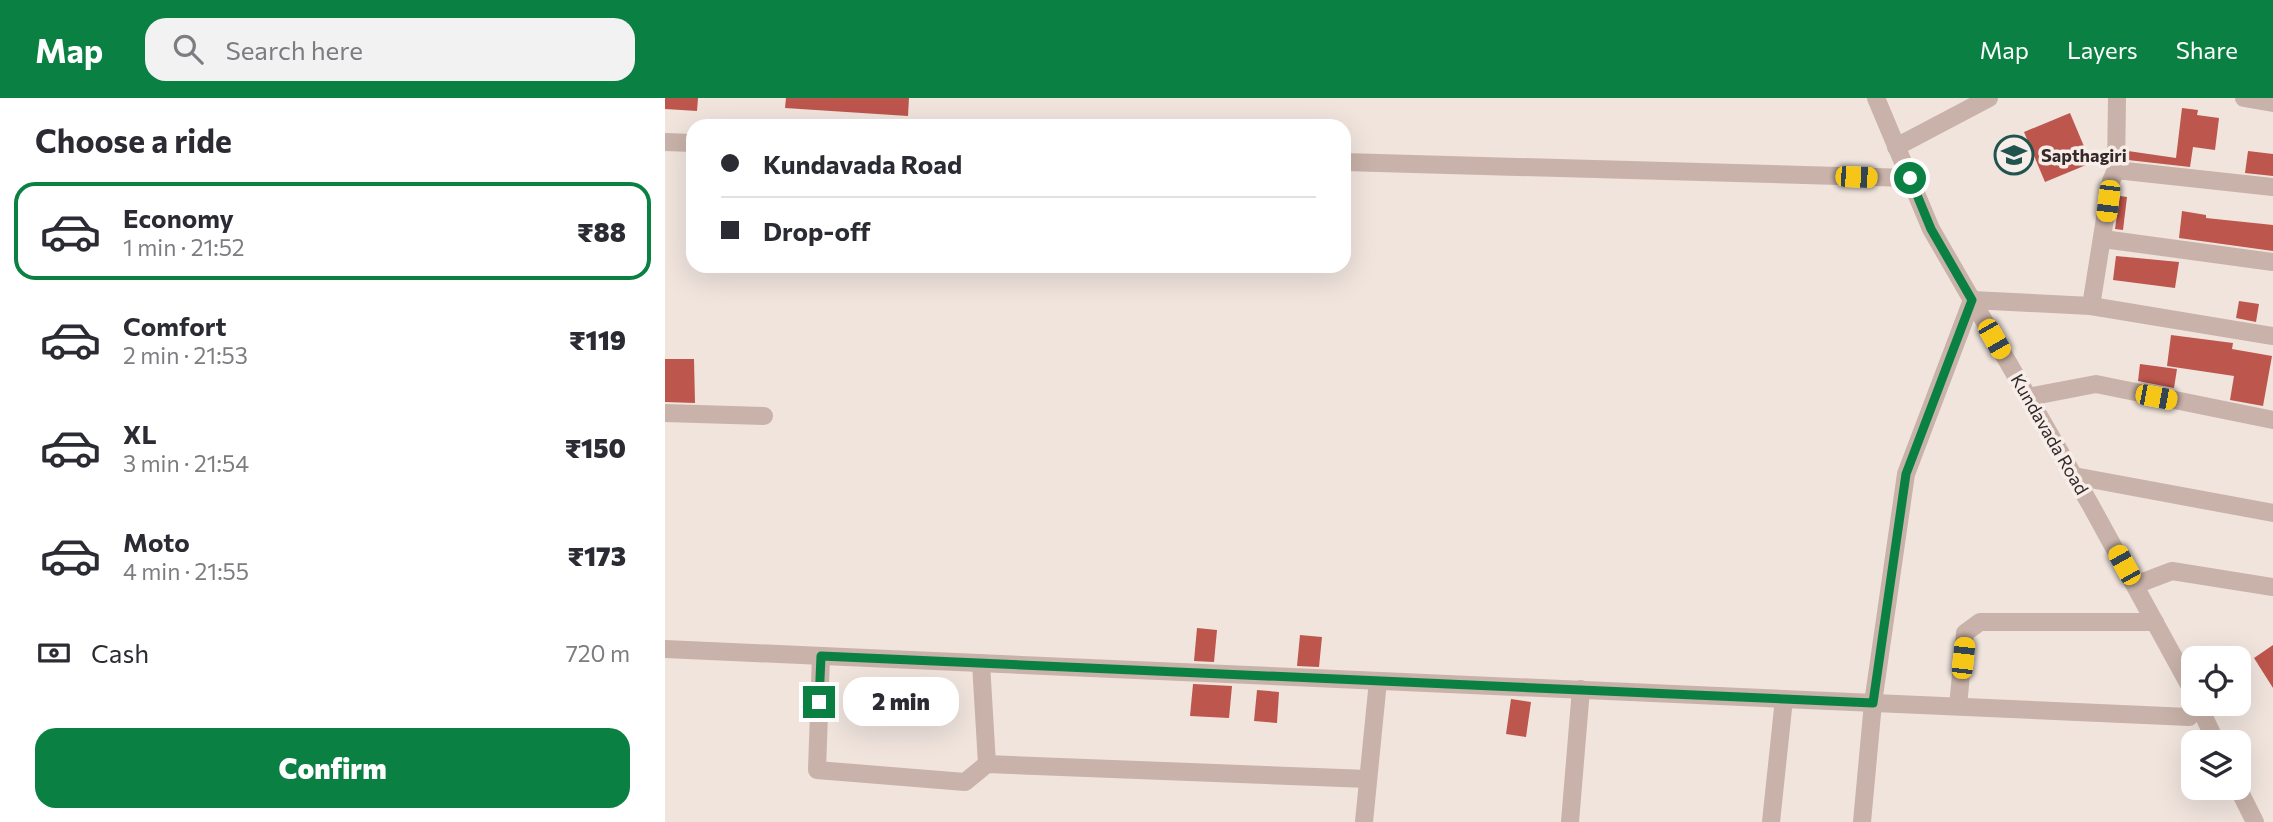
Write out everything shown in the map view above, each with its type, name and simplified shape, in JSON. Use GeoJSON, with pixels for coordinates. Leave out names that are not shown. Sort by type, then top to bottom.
{"type":"FeatureCollection","features":[{"type":"Feature","properties":{"kind":"street","name":"Kundavada Road"},"geometry":{"type":"LineString","coordinates":[[1876,98],[1931,229],[2074,476],[2181,670]]}},
{"type":"Feature","properties":{"kind":"street"},"geometry":{"type":"LineString","coordinates":[[1896,147],[1989,98]]}},
{"type":"Feature","properties":{"kind":"street"},"geometry":{"type":"LineString","coordinates":[[2091,306],[2111,181],[2116,170],[2117,98]]}},
{"type":"Feature","properties":{"kind":"street"},"geometry":{"type":"LineString","coordinates":[[2244,98],[2273,103]]}},
{"type":"Feature","properties":{"kind":"street"},"geometry":{"type":"LineString","coordinates":[[665,142],[686,143]]}},
{"type":"Feature","properties":{"kind":"street"},"geometry":{"type":"LineString","coordinates":[[1351,162],[1910,178]]}},
{"type":"Feature","properties":{"kind":"street"},"geometry":{"type":"LineString","coordinates":[[2116,170],[2273,187]]}},
{"type":"Feature","properties":{"kind":"street"},"geometry":{"type":"LineString","coordinates":[[2103,239],[2273,262]]}},
{"type":"Feature","properties":{"kind":"street"},"geometry":{"type":"LineString","coordinates":[[1862,822],[1873,703],[1906,474],[1972,300],[2091,306],[2273,336]]}},
{"type":"Feature","properties":{"kind":"street"},"geometry":{"type":"LineString","coordinates":[[2028,397],[2096,383],[2273,420]]}},
{"type":"Feature","properties":{"kind":"street"},"geometry":{"type":"LineString","coordinates":[[665,413],[764,416]]}},
{"type":"Feature","properties":{"kind":"street"},"geometry":{"type":"LineString","coordinates":[[2074,476],[2273,513]]}},
{"type":"Feature","properties":{"kind":"street"},"geometry":{"type":"LineString","coordinates":[[2135,585],[2172,571],[2273,587]]}},
{"type":"Feature","properties":{"kind":"street"},"geometry":{"type":"LineString","coordinates":[[1958,706],[1965,634],[1980,622],[2155,622]]}},
{"type":"Feature","properties":{"kind":"street"},"geometry":{"type":"LineString","coordinates":[[665,649],[1873,703],[2181,710]]}},
{"type":"Feature","properties":{"kind":"street"},"geometry":{"type":"LineString","coordinates":[[821,656],[817,770],[965,782],[987,764],[1368,779]]}},
{"type":"Feature","properties":{"kind":"street"},"geometry":{"type":"LineString","coordinates":[[981,663],[987,764]]}},
{"type":"Feature","properties":{"kind":"street"},"geometry":{"type":"LineString","coordinates":[[1364,822],[1378,681]]}},
{"type":"Feature","properties":{"kind":"street"},"geometry":{"type":"LineString","coordinates":[[1570,822],[1581,689]]}},
{"type":"Feature","properties":{"kind":"street"},"geometry":{"type":"LineString","coordinates":[[1771,822],[1784,699]]}},
{"type":"Feature","properties":{"kind":"street"},"geometry":{"type":"LineString","coordinates":[[2244,800],[2255,822]]}},
{"type":"Feature","properties":{"kind":"building"},"geometry":{"type":"Polygon","coordinates":[[[665,98],[698,98],[697,111],[665,109],[665,98]]]}},
{"type":"Feature","properties":{"kind":"building"},"geometry":{"type":"Polygon","coordinates":[[[786,98],[909,98],[908,116],[785,108],[786,98]]]}},
{"type":"Feature","properties":{"kind":"building"},"geometry":{"type":"Polygon","coordinates":[[[2182,108],[2198,110],[2197,115],[2219,118],[2215,150],[2193,147],[2190,167],[2128,160],[2128,151],[2176,158],[2182,108]]]}},
{"type":"Feature","properties":{"kind":"building"},"geometry":{"type":"Polygon","coordinates":[[[2070,113],[2091,163],[2045,182],[2024,132],[2070,113]]]}},
{"type":"Feature","properties":{"kind":"building"},"geometry":{"type":"Polygon","coordinates":[[[2248,151],[2273,154],[2273,176],[2245,173],[2248,151]]]}},
{"type":"Feature","properties":{"kind":"building"},"geometry":{"type":"Polygon","coordinates":[[[2120,196],[2127,197],[2123,230],[2115,229],[2120,196]]]}},
{"type":"Feature","properties":{"kind":"building"},"geometry":{"type":"Polygon","coordinates":[[[2182,211],[2206,215],[2206,218],[2273,225],[2273,251],[2179,238],[2182,211]]]}},
{"type":"Feature","properties":{"kind":"building"},"geometry":{"type":"Polygon","coordinates":[[[2116,256],[2179,262],[2175,288],[2113,280],[2116,256]]]}},
{"type":"Feature","properties":{"kind":"building"},"geometry":{"type":"Polygon","coordinates":[[[2239,301],[2259,304],[2256,322],[2236,318],[2239,301]]]}},
{"type":"Feature","properties":{"kind":"building"},"geometry":{"type":"Polygon","coordinates":[[[2171,335],[2233,343],[2232,349],[2272,356],[2263,406],[2230,400],[2234,376],[2167,366],[2171,335]]]}},
{"type":"Feature","properties":{"kind":"building"},"geometry":{"type":"Polygon","coordinates":[[[665,359],[694,359],[695,403],[665,402],[665,359]]]}},
{"type":"Feature","properties":{"kind":"building"},"geometry":{"type":"Polygon","coordinates":[[[2140,364],[2177,369],[2174,388],[2138,381],[2140,364]]]}},
{"type":"Feature","properties":{"kind":"building"},"geometry":{"type":"Polygon","coordinates":[[[1197,628],[1217,630],[1214,662],[1194,661],[1197,628]]]}},
{"type":"Feature","properties":{"kind":"building"},"geometry":{"type":"Polygon","coordinates":[[[1300,635],[1322,637],[1319,667],[1297,666],[1300,635]]]}},
{"type":"Feature","properties":{"kind":"building"},"geometry":{"type":"Polygon","coordinates":[[[2273,645],[2273,688],[2254,658],[2273,645]]]}},
{"type":"Feature","properties":{"kind":"building"},"geometry":{"type":"Polygon","coordinates":[[[1193,684],[1232,686],[1229,718],[1190,716],[1193,684]]]}},
{"type":"Feature","properties":{"kind":"building"},"geometry":{"type":"Polygon","coordinates":[[[1257,690],[1279,692],[1277,723],[1254,721],[1257,690]]]}},
{"type":"Feature","properties":{"kind":"building"},"geometry":{"type":"Polygon","coordinates":[[[1511,699],[1531,702],[1526,737],[1506,734],[1511,699]]]}},
{"type":"Feature","properties":{"kind":"place","name":"Sapthagiri"},"geometry":{"type":"Point","coordinates":[2014,155]}},
{"type":"Feature","properties":{"kind":"route"},"geometry":{"type":"LineString","coordinates":[[819,702],[821,656],[1873,703],[1906,474],[1972,300],[1931,229],[1910,178]]}}]}
